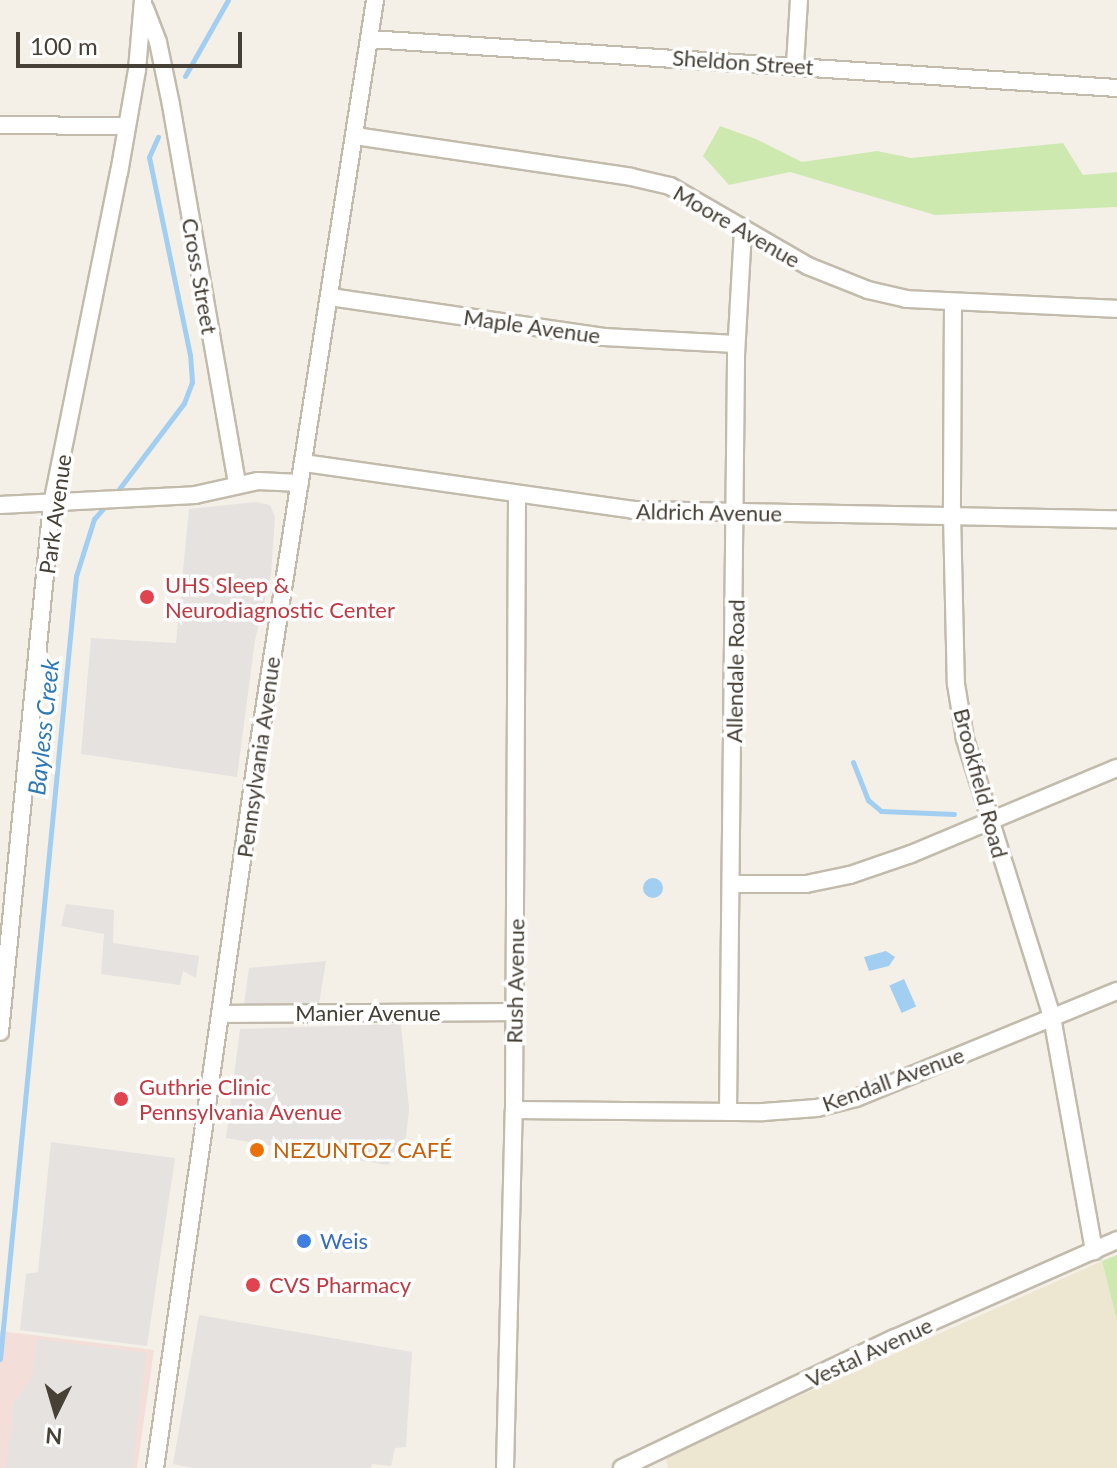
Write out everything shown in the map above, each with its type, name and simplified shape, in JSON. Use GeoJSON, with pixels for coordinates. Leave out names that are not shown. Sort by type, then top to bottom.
{"type":"FeatureCollection","features":[{"type":"Feature","properties":{"kind":"street","name":"Pennsylvania Avenue"},"geometry":{"type":"LineString","coordinates":[[155,1468],[220,1014],[375,0]]}},
{"type":"Feature","properties":{"kind":"street"},"geometry":{"type":"LineString","coordinates":[[795,65],[799,0]]}},
{"type":"Feature","properties":{"kind":"street","name":"Park Avenue"},"geometry":{"type":"LineString","coordinates":[[0,1032],[52,504],[125,126],[144,3]]}},
{"type":"Feature","properties":{"kind":"street","name":"Cross Street"},"geometry":{"type":"LineString","coordinates":[[144,3],[158,42],[171,105],[237,485]]}},
{"type":"Feature","properties":{"kind":"street","name":"Sheldon Street"},"geometry":{"type":"LineString","coordinates":[[369,39],[1117,88]]}},
{"type":"Feature","properties":{"kind":"street"},"geometry":{"type":"LineString","coordinates":[[0,125],[125,126]]}},
{"type":"Feature","properties":{"kind":"street","name":"Moore Avenue"},"geometry":{"type":"LineString","coordinates":[[355,136],[631,177],[670,186],[808,266],[868,290],[906,299],[1117,309]]}},
{"type":"Feature","properties":{"kind":"street","name":"Allendale Road"},"geometry":{"type":"LineString","coordinates":[[728,1112],[737,513],[736,344],[743,230]]}},
{"type":"Feature","properties":{"kind":"street","name":"Maple Avenue"},"geometry":{"type":"LineString","coordinates":[[330,297],[604,337],[736,344]]}},
{"type":"Feature","properties":{"kind":"street","name":"Brookfield Road"},"geometry":{"type":"LineString","coordinates":[[953,303],[952,514],[956,684],[965,739],[1052,1017],[1094,1251]]}},
{"type":"Feature","properties":{"kind":"street","name":"Aldrich Avenue"},"geometry":{"type":"LineString","coordinates":[[304,463],[633,510],[1117,519]]}},
{"type":"Feature","properties":{"kind":"street"},"geometry":{"type":"LineString","coordinates":[[0,505],[121,501],[202,494],[237,485],[278,480],[300,483]]}},
{"type":"Feature","properties":{"kind":"street","name":"Rush Avenue"},"geometry":{"type":"LineString","coordinates":[[505,1468],[514,1110],[517,494]]}},
{"type":"Feature","properties":{"kind":"street"},"geometry":{"type":"LineString","coordinates":[[732,884],[806,884],[850,875],[911,854],[1117,768]]}},
{"type":"Feature","properties":{"kind":"street","name":"Kendall Avenue"},"geometry":{"type":"LineString","coordinates":[[514,1110],[796,1111],[838,1104],[1117,991]]}},
{"type":"Feature","properties":{"kind":"street","name":"Manier Avenue"},"geometry":{"type":"LineString","coordinates":[[220,1014],[515,1012]]}},
{"type":"Feature","properties":{"kind":"street","name":"Vestal Avenue"},"geometry":{"type":"LineString","coordinates":[[622,1468],[895,1338],[1117,1240]]}},
{"type":"Feature","properties":{"kind":"shaded area"},"geometry":{"type":"Polygon","coordinates":[[[256,502],[270,505],[275,517],[271,575],[255,640],[237,777],[81,754],[91,638],[176,643],[189,509],[256,502]]]}},
{"type":"Feature","properties":{"kind":"shaded area"},"geometry":{"type":"Polygon","coordinates":[[[66,904],[114,910],[113,943],[199,956],[196,978],[183,971],[180,985],[101,974],[104,934],[61,926],[66,904]]]}},
{"type":"Feature","properties":{"kind":"shaded area"},"geometry":{"type":"Polygon","coordinates":[[[326,961],[319,1003],[244,1004],[249,968],[326,961]]]}},
{"type":"Feature","properties":{"kind":"shaded area"},"geometry":{"type":"Polygon","coordinates":[[[401,1024],[409,1109],[406,1138],[388,1165],[226,1138],[240,1029],[401,1024]]]}},
{"type":"Feature","properties":{"kind":"shaded area"},"geometry":{"type":"Polygon","coordinates":[[[51,1142],[175,1158],[147,1346],[20,1330],[26,1274],[38,1272],[51,1142]]]}},
{"type":"Feature","properties":{"kind":"shaded area"},"geometry":{"type":"Polygon","coordinates":[[[1102,1261],[1117,1321],[1117,1468],[668,1468],[665,1456],[1102,1261]]]}},
{"type":"Feature","properties":{"kind":"shaded area"},"geometry":{"type":"Polygon","coordinates":[[[199,1315],[412,1352],[406,1447],[395,1448],[391,1466],[372,1464],[371,1468],[192,1468],[173,1464],[199,1315]]]}},
{"type":"Feature","properties":{"kind":"shaded area"},"geometry":{"type":"Polygon","coordinates":[[[0,1331],[154,1350],[137,1468],[0,1468],[0,1331]]]}},
{"type":"Feature","properties":{"kind":"shaded area"},"geometry":{"type":"Polygon","coordinates":[[[37,1339],[146,1353],[132,1468],[6,1468],[14,1403],[32,1377],[37,1339]]]}},
{"type":"Feature","properties":{"kind":"green space"},"geometry":{"type":"Polygon","coordinates":[[[720,126],[756,139],[802,162],[877,151],[911,158],[1063,143],[1083,175],[1117,172],[1117,207],[935,215],[790,172],[729,185],[703,156],[720,126]]]}},
{"type":"Feature","properties":{"kind":"green space"},"geometry":{"type":"Polygon","coordinates":[[[1117,1255],[1117,1321],[1102,1261],[1117,1255]]]}},
{"type":"Feature","properties":{"kind":"water"},"geometry":{"type":"Polygon","coordinates":[[[653,878],[660,881],[663,888],[660,895],[653,898],[646,895],[643,888],[646,881],[653,878]]]}},
{"type":"Feature","properties":{"kind":"water"},"geometry":{"type":"Polygon","coordinates":[[[886,951],[895,957],[889,966],[869,971],[864,957],[886,951]]]}},
{"type":"Feature","properties":{"kind":"water"},"geometry":{"type":"Polygon","coordinates":[[[904,979],[916,1006],[902,1013],[889,986],[904,979]]]}},
{"type":"Feature","properties":{"kind":"waterway","name":"Bayless Creek"},"geometry":{"type":"LineString","coordinates":[[185,76],[228,0]]}},
{"type":"Feature","properties":{"kind":"waterway","name":"Bayless Creek"},"geometry":{"type":"LineString","coordinates":[[116,493],[184,403],[192,382],[190,355],[149,157],[158,137]]}},
{"type":"Feature","properties":{"kind":"waterway","name":"Bayless Creek"},"geometry":{"type":"LineString","coordinates":[[0,1359],[76,576],[94,519],[107,504]]}},
{"type":"Feature","properties":{"kind":"waterway"},"geometry":{"type":"LineString","coordinates":[[853,762],[868,800],[881,811],[954,814]]}},
{"type":"Feature","properties":{"kind":"place","name":"UHS Sleep & Neurodiagnostic Center"},"geometry":{"type":"Point","coordinates":[147,597]}},
{"type":"Feature","properties":{"kind":"place","name":"Guthrie Clinic Pennsylvania Avenue"},"geometry":{"type":"Point","coordinates":[121,1099]}},
{"type":"Feature","properties":{"kind":"place","name":"NEZUNTOZ CAFÉ"},"geometry":{"type":"Point","coordinates":[257,1150]}},
{"type":"Feature","properties":{"kind":"place","name":"Weis"},"geometry":{"type":"Point","coordinates":[304,1241]}},
{"type":"Feature","properties":{"kind":"place","name":"CVS Pharmacy"},"geometry":{"type":"Point","coordinates":[253,1285]}}]}
